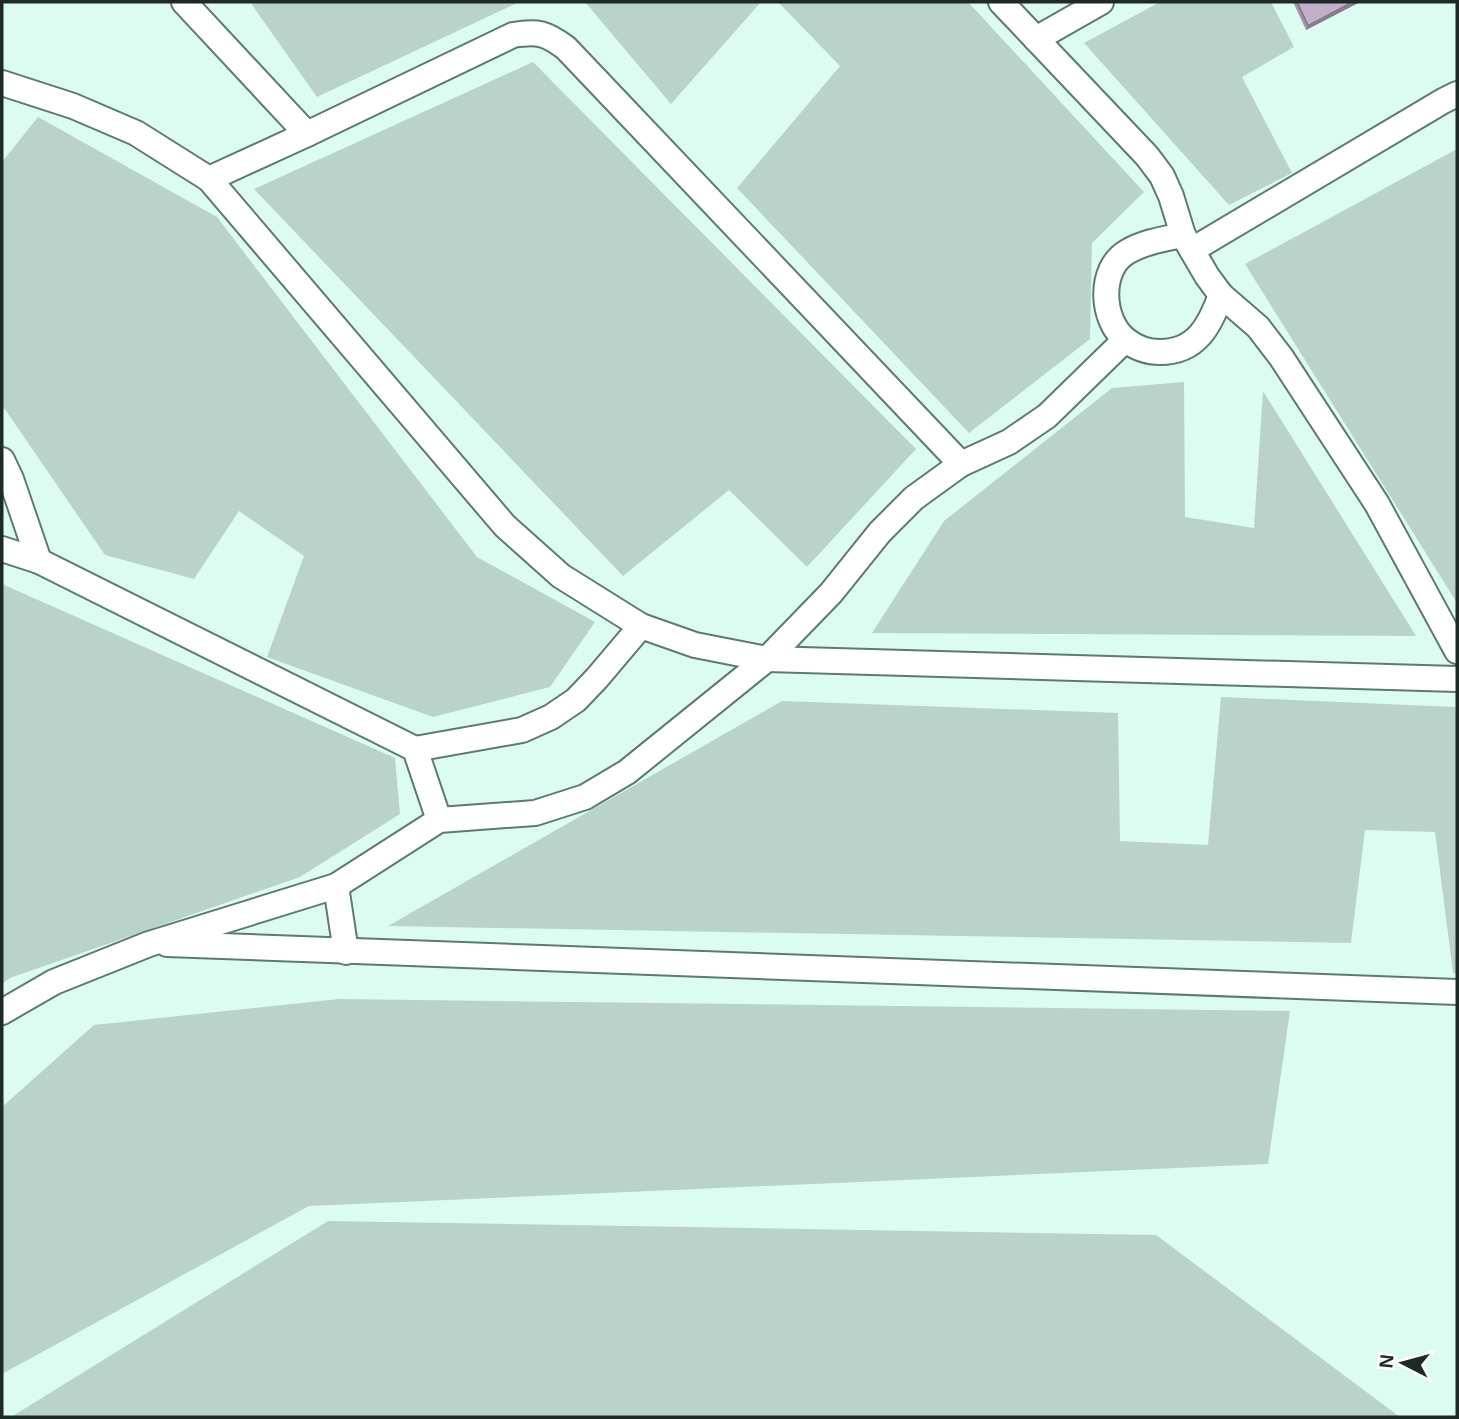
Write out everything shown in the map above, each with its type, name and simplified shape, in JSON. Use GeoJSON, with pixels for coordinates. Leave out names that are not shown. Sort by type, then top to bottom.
{"type":"FeatureCollection","features":[{"type":"Feature","properties":{"kind":"street"},"geometry":{"type":"LineString","coordinates":[[184,2],[307,134]]}},
{"type":"Feature","properties":{"kind":"street"},"geometry":{"type":"LineString","coordinates":[[1001,2],[1147,156],[1162,176],[1187,242],[1208,276],[1221,295],[1258,327],[1281,357],[1377,504],[1457,651]]}},
{"type":"Feature","properties":{"kind":"street"},"geometry":{"type":"LineString","coordinates":[[1036,39],[1101,2]]}},
{"type":"Feature","properties":{"kind":"street"},"geometry":{"type":"LineString","coordinates":[[209,179],[513,35],[532,32],[551,37],[566,48],[961,464]]}},
{"type":"Feature","properties":{"kind":"street"},"geometry":{"type":"LineString","coordinates":[[2,83],[73,106],[136,133],[209,179],[505,526],[561,576],[641,626],[695,645],[767,659],[1457,679]]}},
{"type":"Feature","properties":{"kind":"street"},"geometry":{"type":"LineString","coordinates":[[1221,295],[1212,320],[1196,340],[1173,352],[1148,352],[1125,340],[1108,316],[1106,286],[1110,269],[1125,253],[1150,242],[1187,242],[1457,94]]}},
{"type":"Feature","properties":{"kind":"street"},"geometry":{"type":"LineString","coordinates":[[2,1012],[54,982],[149,944],[336,886],[439,820],[535,813],[585,797],[627,772],[767,659],[831,593],[880,532],[914,498],[961,464],[1009,442],[1047,416],[1125,340]]}},
{"type":"Feature","properties":{"kind":"street"},"geometry":{"type":"LineString","coordinates":[[2,460],[39,561]]}},
{"type":"Feature","properties":{"kind":"street"},"geometry":{"type":"LineString","coordinates":[[2,549],[39,561],[415,749],[523,730],[551,717],[576,700],[641,626]]}},
{"type":"Feature","properties":{"kind":"street"},"geometry":{"type":"LineString","coordinates":[[415,749],[439,820]]}},
{"type":"Feature","properties":{"kind":"street"},"geometry":{"type":"LineString","coordinates":[[336,886],[346,952]]}},
{"type":"Feature","properties":{"kind":"street"},"geometry":{"type":"LineString","coordinates":[[149,944],[1457,992]]}},
{"type":"Feature","properties":{"kind":"shaded area"},"geometry":{"type":"Polygon","coordinates":[[[250,2],[516,2],[517,3],[317,97],[250,2]]]}},
{"type":"Feature","properties":{"kind":"shaded area"},"geometry":{"type":"Polygon","coordinates":[[[585,2],[761,2],[671,104],[585,2]]]}},
{"type":"Feature","properties":{"kind":"shaded area"},"geometry":{"type":"Polygon","coordinates":[[[778,2],[968,2],[1144,192],[1092,243],[1090,339],[969,433],[737,188],[840,66],[778,2]]]}},
{"type":"Feature","properties":{"kind":"shaded area"},"geometry":{"type":"Polygon","coordinates":[[[1160,2],[1271,2],[1294,47],[1242,77],[1292,173],[1229,205],[1084,43],[1160,2]]]}},
{"type":"Feature","properties":{"kind":"shaded area"},"geometry":{"type":"Polygon","coordinates":[[[533,62],[916,449],[807,567],[729,490],[623,576],[254,189],[533,62]]]}},
{"type":"Feature","properties":{"kind":"shaded area"},"geometry":{"type":"Polygon","coordinates":[[[38,117],[217,217],[477,557],[595,622],[550,687],[433,717],[267,657],[304,556],[239,511],[194,579],[105,555],[2,405],[2,162],[38,117]]]}},
{"type":"Feature","properties":{"kind":"shaded area"},"geometry":{"type":"Polygon","coordinates":[[[1457,149],[1457,603],[1245,264],[1457,149]]]}},
{"type":"Feature","properties":{"kind":"shaded area"},"geometry":{"type":"Polygon","coordinates":[[[1184,382],[1185,517],[1254,528],[1263,391],[1416,636],[872,633],[944,521],[1112,388],[1184,382]]]}},
{"type":"Feature","properties":{"kind":"shaded area"},"geometry":{"type":"Polygon","coordinates":[[[2,584],[395,758],[400,814],[300,877],[10,978],[2,984],[2,584]]]}},
{"type":"Feature","properties":{"kind":"shaded area"},"geometry":{"type":"Polygon","coordinates":[[[1221,697],[1455,707],[1457,973],[1453,973],[1435,832],[1365,830],[1351,943],[388,926],[782,701],[1118,713],[1120,841],[1208,845],[1221,697]]]}},
{"type":"Feature","properties":{"kind":"shaded area"},"geometry":{"type":"Polygon","coordinates":[[[339,999],[1290,1011],[1268,1164],[309,1206],[2,1374],[2,1107],[94,1025],[339,999]]]}},
{"type":"Feature","properties":{"kind":"shaded area"},"geometry":{"type":"Polygon","coordinates":[[[328,1221],[1156,1235],[1400,1417],[11,1417],[328,1221]]]}},
{"type":"Feature","properties":{"kind":"building"},"geometry":{"type":"Polygon","coordinates":[[[1297,2],[1353,2],[1308,26],[1297,2]]]}}]}
